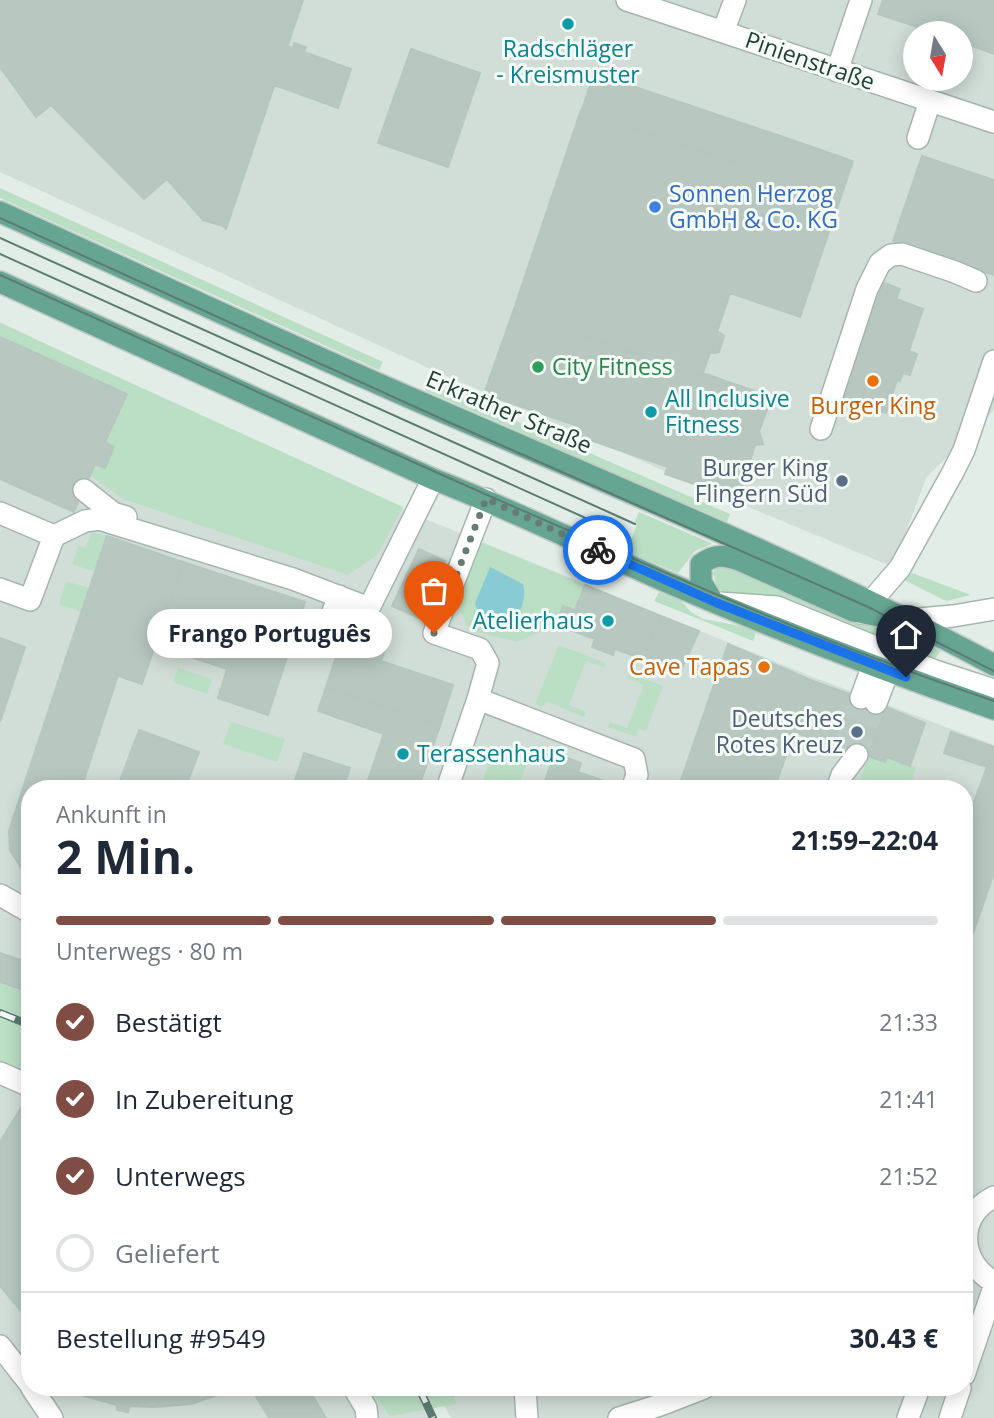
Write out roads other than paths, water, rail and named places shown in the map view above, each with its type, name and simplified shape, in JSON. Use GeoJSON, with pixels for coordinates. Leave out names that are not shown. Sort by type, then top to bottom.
{"type":"FeatureCollection","features":[{"type":"Feature","properties":{"kind":"main road","name":"Erkrather Straße"},"geometry":{"type":"LineString","coordinates":[[0,212],[402,395],[722,533],[866,608],[908,620],[994,665]]}},
{"type":"Feature","properties":{"kind":"main road"},"geometry":{"type":"LineString","coordinates":[[0,282],[433,479],[486,499],[715,601],[881,668],[994,709]]}},
{"type":"Feature","properties":{"kind":"main road"},"geometry":{"type":"LineString","coordinates":[[715,601],[701,582],[701,564],[720,555],[739,559],[849,610],[866,608]]}},
{"type":"Feature","properties":{"kind":"street","name":"Pinienstraße"},"geometry":{"type":"LineString","coordinates":[[627,0],[994,122]]}},
{"type":"Feature","properties":{"kind":"street"},"geometry":{"type":"LineString","coordinates":[[723,32],[735,0]]}},
{"type":"Feature","properties":{"kind":"street"},"geometry":{"type":"LineString","coordinates":[[837,71],[861,0]]}},
{"type":"Feature","properties":{"kind":"street"},"geometry":{"type":"LineString","coordinates":[[918,138],[930,101]]}},
{"type":"Feature","properties":{"kind":"street"},"geometry":{"type":"LineString","coordinates":[[821,429],[867,289],[880,263],[891,255],[902,254],[976,281]]}},
{"type":"Feature","properties":{"kind":"street"},"geometry":{"type":"LineString","coordinates":[[866,608],[900,568],[953,472],[990,387],[994,361]]}},
{"type":"Feature","properties":{"kind":"street"},"geometry":{"type":"LineString","coordinates":[[83,490],[112,517],[369,608],[433,479]]}},
{"type":"Feature","properties":{"kind":"street"},"geometry":{"type":"LineString","coordinates":[[450,780],[488,663],[481,649],[434,633],[486,499]]}},
{"type":"Feature","properties":{"kind":"street"},"geometry":{"type":"LineString","coordinates":[[0,513],[54,536]]}},
{"type":"Feature","properties":{"kind":"street"},"geometry":{"type":"LineString","coordinates":[[0,589],[30,600],[54,536],[85,521],[112,517],[374,598]]}},
{"type":"Feature","properties":{"kind":"street"},"geometry":{"type":"LineString","coordinates":[[330,622],[339,596]]}},
{"type":"Feature","properties":{"kind":"street"},"geometry":{"type":"LineString","coordinates":[[715,601],[777,607],[935,671],[994,690]]}},
{"type":"Feature","properties":{"kind":"street"},"geometry":{"type":"LineString","coordinates":[[908,620],[992,610]]}},
{"type":"Feature","properties":{"kind":"street"},"geometry":{"type":"LineString","coordinates":[[869,701],[881,668]]}},
{"type":"Feature","properties":{"kind":"street"},"geometry":{"type":"LineString","coordinates":[[478,699],[634,759],[635,780]]}},
{"type":"Feature","properties":{"kind":"street"},"geometry":{"type":"LineString","coordinates":[[841,780],[850,752]]}},
{"type":"Feature","properties":{"kind":"street"},"geometry":{"type":"LineString","coordinates":[[0,895],[21,907]]}},
{"type":"Feature","properties":{"kind":"street"},"geometry":{"type":"LineString","coordinates":[[1,1075],[21,1083]]}},
{"type":"Feature","properties":{"kind":"street"},"geometry":{"type":"LineString","coordinates":[[973,1216],[979,1206],[994,1197]]}},
{"type":"Feature","properties":{"kind":"street"},"geometry":{"type":"LineString","coordinates":[[973,1267],[994,1284],[973,1348]]}},
{"type":"Feature","properties":{"kind":"street"},"geometry":{"type":"LineString","coordinates":[[0,1346],[21,1373]]}},
{"type":"Feature","properties":{"kind":"street"},"geometry":{"type":"LineString","coordinates":[[38,1396],[52,1418]]}},
{"type":"Feature","properties":{"kind":"street"},"geometry":{"type":"LineString","coordinates":[[359,1396],[366,1408],[367,1418]]}},
{"type":"Feature","properties":{"kind":"street"},"geometry":{"type":"LineString","coordinates":[[526,1396],[527,1418]]}},
{"type":"Feature","properties":{"kind":"street"},"geometry":{"type":"LineString","coordinates":[[618,1418],[683,1396]]}},
{"type":"Feature","properties":{"kind":"street"},"geometry":{"type":"LineString","coordinates":[[908,1418],[916,1396]]}},
{"type":"Feature","properties":{"kind":"street"},"geometry":{"type":"LineString","coordinates":[[950,1418],[957,1396]]}},
{"type":"Feature","properties":{"kind":"water"},"geometry":{"type":"Polygon","coordinates":[[[490,567],[523,584],[522,606],[509,624],[478,614],[475,603],[490,567]]]}},
{"type":"Feature","properties":{"kind":"tunnel"},"geometry":{"type":"LineString","coordinates":[[843,749],[861,698]]}},
{"type":"Feature","properties":{"kind":"tunnel"},"geometry":{"type":"LineString","coordinates":[[857,755],[876,703]]}},
{"type":"Feature","properties":{"kind":"tram line"},"geometry":{"type":"LineString","coordinates":[[0,218],[444,420],[866,606],[994,671]]}},
{"type":"Feature","properties":{"kind":"tram line"},"geometry":{"type":"LineString","coordinates":[[0,238],[635,524]]}},
{"type":"Feature","properties":{"kind":"tram line"},"geometry":{"type":"LineString","coordinates":[[0,254],[630,538]]}},
{"type":"Feature","properties":{"kind":"tram line"},"geometry":{"type":"LineString","coordinates":[[0,275],[423,467],[671,575],[831,641],[994,701]]}},
{"type":"Feature","properties":{"kind":"railway"},"geometry":{"type":"LineString","coordinates":[[0,1013],[21,1021]]}},
{"type":"Feature","properties":{"kind":"railway"},"geometry":{"type":"LineString","coordinates":[[423,1396],[433,1418]]}},
{"type":"Feature","properties":{"kind":"place","name":"Radschläger - Kreismuster"},"geometry":{"type":"Point","coordinates":[568,24]}},
{"type":"Feature","properties":{"kind":"place","name":"Sonnen Herzog GmbH & Co. KG"},"geometry":{"type":"Point","coordinates":[655,207]}},
{"type":"Feature","properties":{"kind":"place","name":"City Fitness"},"geometry":{"type":"Point","coordinates":[538,367]}},
{"type":"Feature","properties":{"kind":"place","name":"Burger King"},"geometry":{"type":"Point","coordinates":[873,381]}},
{"type":"Feature","properties":{"kind":"place","name":"All Inclusive Fitness"},"geometry":{"type":"Point","coordinates":[651,412]}},
{"type":"Feature","properties":{"kind":"place","name":"Burger King Flingern Süd"},"geometry":{"type":"Point","coordinates":[842,481]}},
{"type":"Feature","properties":{"kind":"place","name":"Atelierhaus"},"geometry":{"type":"Point","coordinates":[608,621]}},
{"type":"Feature","properties":{"kind":"place","name":"Frango Português"},"geometry":{"type":"Point","coordinates":[434,633]}},
{"type":"Feature","properties":{"kind":"place","name":"Cave Tapas"},"geometry":{"type":"Point","coordinates":[764,667]}},
{"type":"Feature","properties":{"kind":"place","name":"Deutsches Rotes Kreuz"},"geometry":{"type":"Point","coordinates":[857,732]}},
{"type":"Feature","properties":{"kind":"place","name":"Terassenhaus"},"geometry":{"type":"Point","coordinates":[403,754]}}]}
